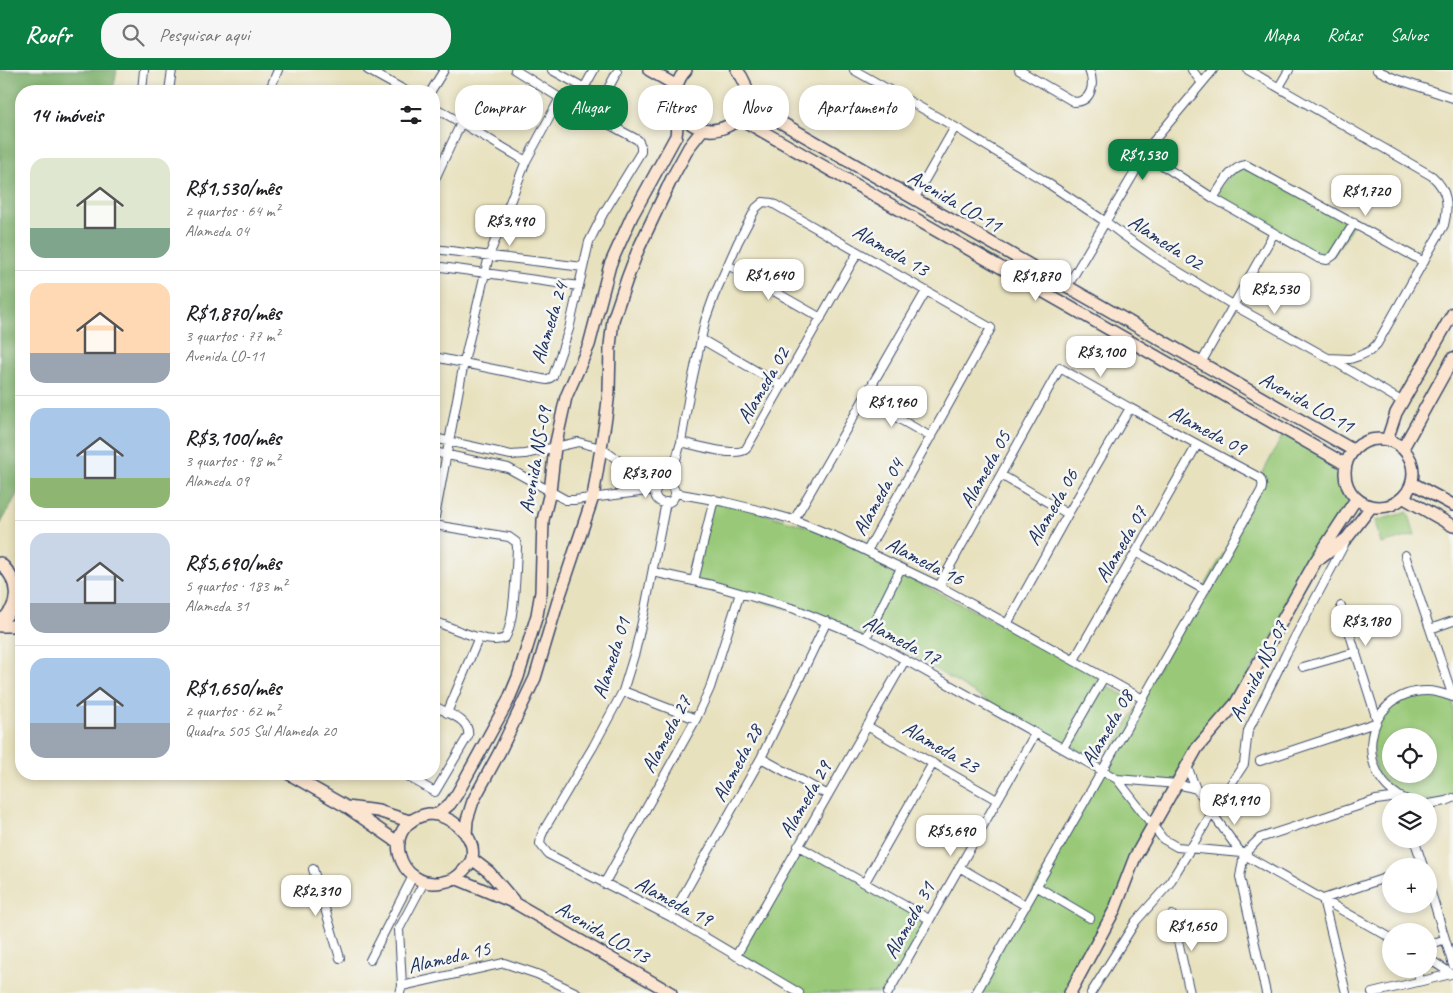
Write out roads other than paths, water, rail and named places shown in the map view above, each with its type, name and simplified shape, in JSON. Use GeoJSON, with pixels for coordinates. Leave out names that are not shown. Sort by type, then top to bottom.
{"type":"FeatureCollection","features":[{"type":"Feature","properties":{"kind":"street"},"geometry":{"type":"LineString","coordinates":[[143,85],[144,70]]}},
{"type":"Feature","properties":{"kind":"street"},"geometry":{"type":"LineString","coordinates":[[170,85],[172,70]]}},
{"type":"Feature","properties":{"kind":"street"},"geometry":{"type":"LineString","coordinates":[[272,85],[278,70]]}},
{"type":"Feature","properties":{"kind":"street"},"geometry":{"type":"LineString","coordinates":[[368,70],[388,85]]}},
{"type":"Feature","properties":{"kind":"street"},"geometry":{"type":"LineString","coordinates":[[435,85],[444,70]]}},
{"type":"Feature","properties":{"kind":"street"},"geometry":{"type":"LineString","coordinates":[[515,70],[553,94]]}},
{"type":"Feature","properties":{"kind":"street"},"geometry":{"type":"LineString","coordinates":[[552,70],[579,85]]}},
{"type":"Feature","properties":{"kind":"street"},"geometry":{"type":"LineString","coordinates":[[586,85],[594,70]]}},
{"type":"Feature","properties":{"kind":"street"},"geometry":{"type":"LineString","coordinates":[[649,70],[675,85]]}},
{"type":"Feature","properties":{"kind":"street"},"geometry":{"type":"LineString","coordinates":[[737,70],[744,78],[746,85]]}},
{"type":"Feature","properties":{"kind":"street","name":"Alameda 02"},"geometry":{"type":"LineString","coordinates":[[854,70],[955,127],[1043,180],[1156,258],[1233,305],[1403,402]]}},
{"type":"Feature","properties":{"kind":"street"},"geometry":{"type":"LineString","coordinates":[[1019,70],[1074,102],[1079,102],[1085,100],[1090,93],[1093,80],[1089,70]]}},
{"type":"Feature","properties":{"kind":"street"},"geometry":{"type":"LineString","coordinates":[[1192,70],[1202,83]]}},
{"type":"Feature","properties":{"kind":"street"},"geometry":{"type":"LineString","coordinates":[[1067,287],[1152,143],[1213,70]]}},
{"type":"Feature","properties":{"kind":"street"},"geometry":{"type":"LineString","coordinates":[[1248,70],[1432,176],[1444,190],[1447,201],[1447,214],[1444,225],[1377,344],[1359,356],[1345,359],[1328,358]]}},
{"type":"Feature","properties":{"kind":"street"},"geometry":{"type":"LineString","coordinates":[[1280,87],[1289,70]]}},
{"type":"Feature","properties":{"kind":"street"},"geometry":{"type":"LineString","coordinates":[[1377,70],[1396,79],[1453,98]]}},
{"type":"Feature","properties":{"kind":"street"},"geometry":{"type":"LineString","coordinates":[[677,85],[684,71]]}},
{"type":"Feature","properties":{"kind":"street"},"geometry":{"type":"LineString","coordinates":[[610,85],[617,72]]}},
{"type":"Feature","properties":{"kind":"street"},"geometry":{"type":"LineString","coordinates":[[440,111],[455,119]]}},
{"type":"Feature","properties":{"kind":"street"},"geometry":{"type":"LineString","coordinates":[[440,489],[464,362],[489,256],[526,161],[553,111]]}},
{"type":"Feature","properties":{"kind":"street","name":"Avenida LO-11"},"geometry":{"type":"LineString","coordinates":[[789,127],[1353,450]]}},
{"type":"Feature","properties":{"kind":"street"},"geometry":{"type":"LineString","coordinates":[[914,200],[955,127]]}},
{"type":"Feature","properties":{"kind":"street"},"geometry":{"type":"LineString","coordinates":[[440,168],[458,130]]}},
{"type":"Feature","properties":{"kind":"street"},"geometry":{"type":"LineString","coordinates":[[473,130],[526,161]]}},
{"type":"Feature","properties":{"kind":"street","name":"Alameda 24"},"geometry":{"type":"LineString","coordinates":[[464,362],[547,380],[553,376],[569,329],[583,267],[594,230],[641,152],[638,140],[619,130]]}},
{"type":"Feature","properties":{"kind":"street","name":"Avenida NS-09"},"geometry":{"type":"LineString","coordinates":[[438,814],[450,804],[457,794],[508,701],[518,677],[538,607],[543,520],[550,492],[555,446],[566,397],[589,345],[610,265],[632,216],[676,136],[677,130]]}},
{"type":"Feature","properties":{"kind":"street"},"geometry":{"type":"LineString","coordinates":[[466,835],[467,820],[473,802],[535,678],[558,601],[593,497],[609,391],[610,346],[614,320],[624,287],[638,250],[672,178],[689,147],[703,130]]}},
{"type":"Feature","properties":{"kind":"street","name":"Avenida LO-11"},"geometry":{"type":"LineString","coordinates":[[760,130],[1345,464]]}},
{"type":"Feature","properties":{"kind":"street"},"geometry":{"type":"LineString","coordinates":[[1145,154],[1213,198],[1318,258],[1326,260],[1334,255],[1354,222]]}},
{"type":"Feature","properties":{"kind":"street"},"geometry":{"type":"LineString","coordinates":[[1213,198],[1237,167],[1246,165],[1354,222],[1424,262]]}},
{"type":"Feature","properties":{"kind":"street","name":"Alameda 13"},"geometry":{"type":"LineString","coordinates":[[728,265],[756,208],[763,202],[772,203],[992,328]]}},
{"type":"Feature","properties":{"kind":"street"},"geometry":{"type":"LineString","coordinates":[[1201,363],[1274,233]]}},
{"type":"Feature","properties":{"kind":"street"},"geometry":{"type":"LineString","coordinates":[[440,250],[583,267]]}},
{"type":"Feature","properties":{"kind":"street","name":"Alameda 02"},"geometry":{"type":"LineString","coordinates":[[680,442],[734,453],[743,452],[858,252]]}},
{"type":"Feature","properties":{"kind":"street"},"geometry":{"type":"LineString","coordinates":[[669,484],[680,442],[701,339],[714,296],[728,265],[820,318]]}},
{"type":"Feature","properties":{"kind":"street"},"geometry":{"type":"LineString","coordinates":[[440,267],[579,286]]}},
{"type":"Feature","properties":{"kind":"street"},"geometry":{"type":"LineString","coordinates":[[794,520],[926,290]]}},
{"type":"Feature","properties":{"kind":"street"},"geometry":{"type":"LineString","coordinates":[[1387,440],[1396,413],[1453,313]]}},
{"type":"Feature","properties":{"kind":"street","name":"Alameda 04"},"geometry":{"type":"LineString","coordinates":[[867,551],[992,328]]}},
{"type":"Feature","properties":{"kind":"street"},"geometry":{"type":"LineString","coordinates":[[701,339],[782,386]]}},
{"type":"Feature","properties":{"kind":"street"},"geometry":{"type":"LineString","coordinates":[[440,358],[464,362]]}},
{"type":"Feature","properties":{"kind":"street"},"geometry":{"type":"LineString","coordinates":[[1402,448],[1453,358]]}},
{"type":"Feature","properties":{"kind":"street","name":"Alameda 09"},"geometry":{"type":"LineString","coordinates":[[1060,368],[1260,478]]}},
{"type":"Feature","properties":{"kind":"street","name":"Alameda 05"},"geometry":{"type":"LineString","coordinates":[[939,586],[1060,368]]}},
{"type":"Feature","properties":{"kind":"street"},"geometry":{"type":"LineString","coordinates":[[864,399],[931,438]]}},
{"type":"Feature","properties":{"kind":"street","name":"Alameda 06"},"geometry":{"type":"LineString","coordinates":[[1007,624],[1130,408]]}},
{"type":"Feature","properties":{"kind":"street"},"geometry":{"type":"LineString","coordinates":[[440,439],[511,455],[525,454],[578,442],[601,448],[656,489],[658,498],[666,502],[672,500],[675,493],[673,486],[662,483],[656,489],[566,500],[508,468],[440,453]]}},
{"type":"Feature","properties":{"kind":"street"},"geometry":{"type":"LineString","coordinates":[[1375,439],[1387,440],[1402,448],[1412,464],[1414,474],[1412,483],[1404,498],[1395,504],[1383,508],[1371,507],[1356,499],[1348,489],[1344,476],[1345,464],[1353,450],[1363,442],[1375,439]]}},
{"type":"Feature","properties":{"kind":"street","name":"Alameda 07"},"geometry":{"type":"LineString","coordinates":[[1074,660],[1197,444]]}},
{"type":"Feature","properties":{"kind":"street"},"geometry":{"type":"LineString","coordinates":[[1001,475],[1068,514]]}},
{"type":"Feature","properties":{"kind":"street","name":"Alameda 08"},"geometry":{"type":"LineString","coordinates":[[976,993],[1260,491],[1263,485],[1260,478]]}},
{"type":"Feature","properties":{"kind":"street"},"geometry":{"type":"LineString","coordinates":[[1412,483],[1453,505]]}},
{"type":"Feature","properties":{"kind":"street","name":"Alameda 16"},"geometry":{"type":"LineString","coordinates":[[675,493],[714,499],[794,520],[867,551],[939,586],[1143,699]]}},
{"type":"Feature","properties":{"kind":"street"},"geometry":{"type":"LineString","coordinates":[[1404,498],[1453,526]]}},
{"type":"Feature","properties":{"kind":"street"},"geometry":{"type":"LineString","coordinates":[[694,581],[714,499]]}},
{"type":"Feature","properties":{"kind":"street","name":"Avenida NS-07"},"geometry":{"type":"LineString","coordinates":[[1070,993],[1115,909],[1135,857],[1197,748],[1236,703],[1315,562],[1356,499]]}},
{"type":"Feature","properties":{"kind":"street","name":"Alameda 01"},"geometry":{"type":"LineString","coordinates":[[541,837],[623,691],[635,652],[666,502]]}},
{"type":"Feature","properties":{"kind":"street","name":"Avenida NS-07"},"geometry":{"type":"LineString","coordinates":[[1091,993],[1136,921],[1169,884],[1244,764],[1248,731],[1286,654],[1347,538],[1371,507]]}},
{"type":"Feature","properties":{"kind":"street"},"geometry":{"type":"LineString","coordinates":[[440,525],[509,537],[516,542],[516,577],[505,638],[495,641],[440,623]]}},
{"type":"Feature","properties":{"kind":"street","name":"Avenida NS-07"},"geometry":{"type":"LineString","coordinates":[[1315,562],[1347,538]]}},
{"type":"Feature","properties":{"kind":"street"},"geometry":{"type":"LineString","coordinates":[[1136,552],[1205,590]]}},
{"type":"Feature","properties":{"kind":"street"},"geometry":{"type":"LineString","coordinates":[[1405,555],[1453,697]]}},
{"type":"Feature","properties":{"kind":"street"},"geometry":{"type":"LineString","coordinates":[[0,563],[9,571],[15,584]]}},
{"type":"Feature","properties":{"kind":"street"},"geometry":{"type":"LineString","coordinates":[[866,638],[901,568]]}},
{"type":"Feature","properties":{"kind":"street","name":"Alameda 17"},"geometry":{"type":"LineString","coordinates":[[653,572],[694,581],[795,609],[866,638],[1117,779]]}},
{"type":"Feature","properties":{"kind":"street","name":"Alameda 27"},"geometry":{"type":"LineString","coordinates":[[604,884],[696,719],[710,688],[740,593]]}},
{"type":"Feature","properties":{"kind":"street"},"geometry":{"type":"LineString","coordinates":[[0,622],[15,606]]}},
{"type":"Feature","properties":{"kind":"street"},"geometry":{"type":"LineString","coordinates":[[1341,606],[1370,696],[1376,722]]}},
{"type":"Feature","properties":{"kind":"street"},"geometry":{"type":"LineString","coordinates":[[1430,629],[1453,621]]}},
{"type":"Feature","properties":{"kind":"street","name":"Alameda 28"},"geometry":{"type":"LineString","coordinates":[[670,918],[761,758],[827,622]]}},
{"type":"Feature","properties":{"kind":"street"},"geometry":{"type":"LineString","coordinates":[[0,626],[15,626]]}},
{"type":"Feature","properties":{"kind":"street"},"geometry":{"type":"LineString","coordinates":[[447,713],[479,637]]}},
{"type":"Feature","properties":{"kind":"street"},"geometry":{"type":"LineString","coordinates":[[1303,667],[1356,652]]}},
{"type":"Feature","properties":{"kind":"street","name":"Alameda 29"},"geometry":{"type":"LineString","coordinates":[[736,956],[905,660]]}},
{"type":"Feature","properties":{"kind":"street"},"geometry":{"type":"LineString","coordinates":[[1439,692],[1444,675]]}},
{"type":"Feature","properties":{"kind":"street"},"geometry":{"type":"LineString","coordinates":[[1063,748],[1104,677]]}},
{"type":"Feature","properties":{"kind":"street"},"geometry":{"type":"LineString","coordinates":[[623,691],[696,719]]}},
{"type":"Feature","properties":{"kind":"street"},"geometry":{"type":"LineString","coordinates":[[1394,793],[1387,788],[1376,772],[1370,754],[1371,735],[1376,722],[1386,708],[1400,698],[1416,692],[1439,692],[1453,697]]}},
{"type":"Feature","properties":{"kind":"street"},"geometry":{"type":"LineString","coordinates":[[1370,696],[1375,702],[1386,708]]}},
{"type":"Feature","properties":{"kind":"street"},"geometry":{"type":"LineString","coordinates":[[414,780],[435,792],[468,736],[468,729],[465,723],[440,709]]}},
{"type":"Feature","properties":{"kind":"street"},"geometry":{"type":"LineString","coordinates":[[1260,761],[1376,722]]}},
{"type":"Feature","properties":{"kind":"street","name":"Alameda 23"},"geometry":{"type":"LineString","coordinates":[[867,726],[997,800]]}},
{"type":"Feature","properties":{"kind":"street"},"geometry":{"type":"LineString","coordinates":[[1350,732],[1362,732],[1371,735]]}},
{"type":"Feature","properties":{"kind":"street","name":"Alameda 31"},"geometry":{"type":"LineString","coordinates":[[888,993],[1035,734]]}},
{"type":"Feature","properties":{"kind":"street"},"geometry":{"type":"LineString","coordinates":[[761,758],[828,795]]}},
{"type":"Feature","properties":{"kind":"street"},"geometry":{"type":"LineString","coordinates":[[865,882],[933,763]]}},
{"type":"Feature","properties":{"kind":"street"},"geometry":{"type":"LineString","coordinates":[[1187,766],[1196,789],[1204,797],[1212,813],[1242,853],[1382,933]]}},
{"type":"Feature","properties":{"kind":"street"},"geometry":{"type":"LineString","coordinates":[[1117,779],[1177,784],[1196,789]]}},
{"type":"Feature","properties":{"kind":"street"},"geometry":{"type":"LineString","coordinates":[[1117,779],[1163,839],[1171,846],[1242,853],[1260,838],[1376,800],[1382,800]]}},
{"type":"Feature","properties":{"kind":"street"},"geometry":{"type":"LineString","coordinates":[[300,780],[345,806],[398,843]]}},
{"type":"Feature","properties":{"kind":"street"},"geometry":{"type":"LineString","coordinates":[[1376,800],[1387,788]]}},
{"type":"Feature","properties":{"kind":"street"},"geometry":{"type":"LineString","coordinates":[[1437,803],[1453,798]]}},
{"type":"Feature","properties":{"kind":"street"},"geometry":{"type":"LineString","coordinates":[[345,806],[378,811],[409,821]]}},
{"type":"Feature","properties":{"kind":"street"},"geometry":{"type":"LineString","coordinates":[[438,814],[461,827],[470,843],[472,859],[455,878],[443,883],[424,882],[413,876],[402,861],[398,843],[409,821],[421,815],[438,814]]}},
{"type":"Feature","properties":{"kind":"street","name":"Alameda 19"},"geometry":{"type":"LineString","coordinates":[[541,837],[542,847],[548,854],[670,918],[800,993]]}},
{"type":"Feature","properties":{"kind":"street"},"geometry":{"type":"LineString","coordinates":[[798,846],[930,919]]}},
{"type":"Feature","properties":{"kind":"street"},"geometry":{"type":"LineString","coordinates":[[1242,853],[1240,877],[1266,993]]}},
{"type":"Feature","properties":{"kind":"street","name":"Avenida LO-13"},"geometry":{"type":"LineString","coordinates":[[472,859],[489,872],[516,903]]}},
{"type":"Feature","properties":{"kind":"street"},"geometry":{"type":"LineString","coordinates":[[959,867],[1026,906]]}},
{"type":"Feature","properties":{"kind":"street"},"geometry":{"type":"LineString","coordinates":[[313,869],[340,958]]}},
{"type":"Feature","properties":{"kind":"street"},"geometry":{"type":"LineString","coordinates":[[370,960],[413,876]]}},
{"type":"Feature","properties":{"kind":"street","name":"Avenida LO-13"},"geometry":{"type":"LineString","coordinates":[[455,878],[516,903],[671,993]]}},
{"type":"Feature","properties":{"kind":"street"},"geometry":{"type":"LineString","coordinates":[[1323,899],[1382,879]]}},
{"type":"Feature","properties":{"kind":"street"},"geometry":{"type":"LineString","coordinates":[[401,989],[399,929],[424,882]]}},
{"type":"Feature","properties":{"kind":"street"},"geometry":{"type":"LineString","coordinates":[[1036,886],[1090,918]]}},
{"type":"Feature","properties":{"kind":"street"},"geometry":{"type":"LineString","coordinates":[[1323,899],[1346,993]]}},
{"type":"Feature","properties":{"kind":"street"},"geometry":{"type":"LineString","coordinates":[[1437,912],[1452,970]]}},
{"type":"Feature","properties":{"kind":"street"},"geometry":{"type":"LineString","coordinates":[[1172,915],[1190,993]]}},
{"type":"Feature","properties":{"kind":"street"},"geometry":{"type":"LineString","coordinates":[[388,923],[399,929]]}},
{"type":"Feature","properties":{"kind":"street"},"geometry":{"type":"LineString","coordinates":[[1437,942],[1445,939]]}},
{"type":"Feature","properties":{"kind":"street","name":"Alameda 15"},"geometry":{"type":"LineString","coordinates":[[401,989],[504,963],[536,974],[577,993]]}},
{"type":"Feature","properties":{"kind":"street"},"geometry":{"type":"LineString","coordinates":[[1437,963],[1452,970]]}},
{"type":"Feature","properties":{"kind":"street"},"geometry":{"type":"LineString","coordinates":[[1372,993],[1420,981],[1452,970]]}}]}
